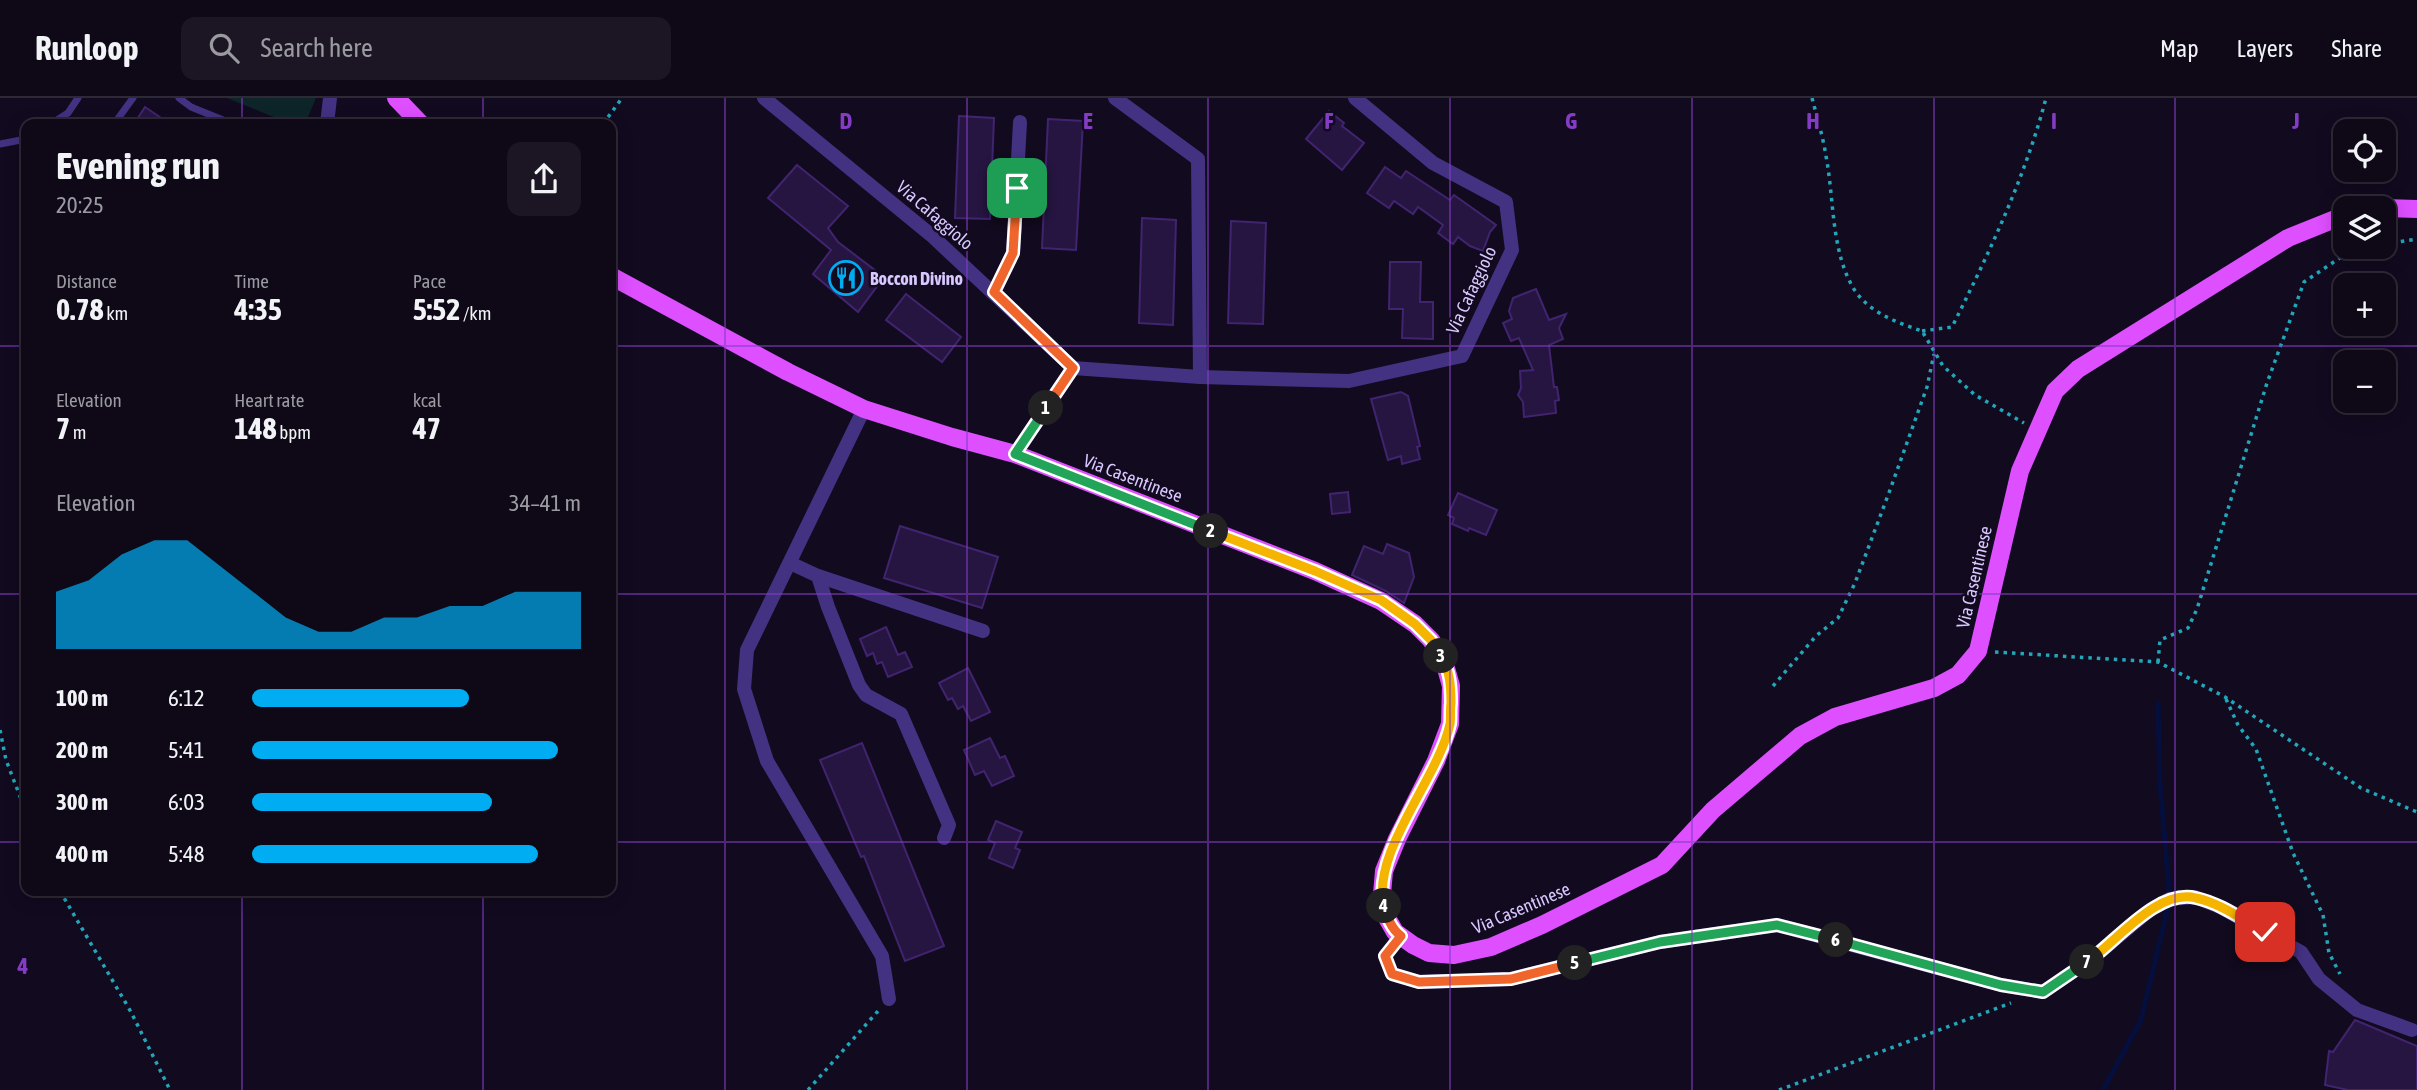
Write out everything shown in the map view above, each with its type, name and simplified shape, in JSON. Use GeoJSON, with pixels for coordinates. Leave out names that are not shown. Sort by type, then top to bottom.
{"type":"FeatureCollection","features":[{"type":"Feature","properties":{"kind":"main road"},"geometry":{"type":"LineString","coordinates":[[396,98],[416,119]]}},
{"type":"Feature","properties":{"kind":"main road"},"geometry":{"type":"LineString","coordinates":[[2396,208],[2417,209]]}},
{"type":"Feature","properties":{"kind":"main road","name":"Via Casentinese"},"geometry":{"type":"LineString","coordinates":[[616,279],[788,372],[864,409],[952,438],[1015,454],[1315,571],[1381,600],[1415,624],[1431,640],[1444,661],[1451,686],[1450,724],[1436,761],[1384,871],[1382,894],[1387,918],[1395,932],[1429,953],[1454,955],[1490,947],[1542,925],[1662,865],[1713,810],[1800,736],[1835,717],[1934,688],[1958,675],[1978,651],[2020,471],[2055,391],[2078,369],[2288,238],[2333,220]]}},
{"type":"Feature","properties":{"kind":"street"},"geometry":{"type":"LineString","coordinates":[[328,119],[330,98]]}},
{"type":"Feature","properties":{"kind":"street","name":"Via Cafaggiolo"},"geometry":{"type":"LineString","coordinates":[[764,98],[932,235],[1073,368],[1200,377],[1349,381],[1462,356],[1512,250],[1506,202],[1433,163],[1356,98]]}},
{"type":"Feature","properties":{"kind":"street"},"geometry":{"type":"LineString","coordinates":[[1115,98],[1198,159],[1200,377]]}},
{"type":"Feature","properties":{"kind":"street"},"geometry":{"type":"LineString","coordinates":[[994,292],[1013,253],[1020,122]]}},
{"type":"Feature","properties":{"kind":"street"},"geometry":{"type":"LineString","coordinates":[[1015,454],[1073,368]]}},
{"type":"Feature","properties":{"kind":"street"},"geometry":{"type":"LineString","coordinates":[[864,409],[747,650],[744,689],[767,761],[882,956],[889,999]]}},
{"type":"Feature","properties":{"kind":"street"},"geometry":{"type":"LineString","coordinates":[[790,563],[818,576],[983,631]]}},
{"type":"Feature","properties":{"kind":"street"},"geometry":{"type":"LineString","coordinates":[[818,576],[859,685],[866,695],[901,714],[949,825],[944,838]]}},
{"type":"Feature","properties":{"kind":"street"},"geometry":{"type":"LineString","coordinates":[[1401,936],[1385,956],[1392,974],[1419,982],[1511,979],[1660,942],[1777,925],[2001,985],[2043,992],[2094,957],[2150,910],[2169,899],[2194,897],[2220,907],[2301,952],[2319,979],[2357,1010],[2412,1030]]}},
{"type":"Feature","properties":{"kind":"lane"},"geometry":{"type":"LineString","coordinates":[[59,119],[68,113],[78,98]]}},
{"type":"Feature","properties":{"kind":"lane"},"geometry":{"type":"LineString","coordinates":[[118,119],[133,98]]}},
{"type":"Feature","properties":{"kind":"lane"},"geometry":{"type":"LineString","coordinates":[[179,98],[191,107],[219,119]]}},
{"type":"Feature","properties":{"kind":"lane"},"geometry":{"type":"LineString","coordinates":[[0,144],[21,140]]}},
{"type":"Feature","properties":{"kind":"path"},"geometry":{"type":"LineString","coordinates":[[607,119],[622,98]]}},
{"type":"Feature","properties":{"kind":"path"},"geometry":{"type":"LineString","coordinates":[[1812,98],[1827,157],[1839,250],[1852,285],[1874,311],[1922,331],[1952,327],[2000,231],[2046,98]]}},
{"type":"Feature","properties":{"kind":"path"},"geometry":{"type":"LineString","coordinates":[[2396,242],[2417,239]]}},
{"type":"Feature","properties":{"kind":"path"},"geometry":{"type":"LineString","coordinates":[[2158,662],[2160,640],[2188,628],[2197,609],[2267,383],[2304,282],[2338,259]]}},
{"type":"Feature","properties":{"kind":"path"},"geometry":{"type":"LineString","coordinates":[[1922,331],[1943,366],[1975,395],[2037,430]]}},
{"type":"Feature","properties":{"kind":"path"},"geometry":{"type":"LineString","coordinates":[[1773,686],[1816,636],[1839,618],[1855,583],[1927,387],[1934,352]]}},
{"type":"Feature","properties":{"kind":"path"},"geometry":{"type":"LineString","coordinates":[[1978,651],[2158,662],[2225,697],[2361,788],[2417,812]]}},
{"type":"Feature","properties":{"kind":"path"},"geometry":{"type":"LineString","coordinates":[[2225,697],[2238,725],[2256,749],[2293,853],[2323,915],[2329,953],[2340,975]]}},
{"type":"Feature","properties":{"kind":"path"},"geometry":{"type":"LineString","coordinates":[[0,730],[6,760],[21,799]]}},
{"type":"Feature","properties":{"kind":"path"},"geometry":{"type":"LineString","coordinates":[[63,896],[131,1012],[170,1090]]}},
{"type":"Feature","properties":{"kind":"path"},"geometry":{"type":"LineString","coordinates":[[1779,1090],[2043,992]]}},
{"type":"Feature","properties":{"kind":"path"},"geometry":{"type":"LineString","coordinates":[[808,1090],[889,999]]}},
{"type":"Feature","properties":{"kind":"green space"},"geometry":{"type":"Polygon","coordinates":[[[227,98],[316,98],[307,119],[279,119],[227,98]]]}},
{"type":"Feature","properties":{"kind":"building"},"geometry":{"type":"Polygon","coordinates":[[[145,107],[163,119],[137,119],[145,107]]]}},
{"type":"Feature","properties":{"kind":"building"},"geometry":{"type":"Polygon","coordinates":[[[1329,111],[1344,123],[1342,126],[1364,143],[1342,170],[1306,139],[1329,111]]]}},
{"type":"Feature","properties":{"kind":"building"},"geometry":{"type":"Polygon","coordinates":[[[959,116],[994,118],[990,219],[955,218],[959,116]]]}},
{"type":"Feature","properties":{"kind":"building"},"geometry":{"type":"Polygon","coordinates":[[[1048,119],[1083,121],[1076,250],[1042,248],[1048,119]]]}},
{"type":"Feature","properties":{"kind":"building"},"geometry":{"type":"Polygon","coordinates":[[[797,165],[848,206],[828,228],[838,242],[884,277],[858,312],[813,274],[831,250],[768,198],[797,165]]]}},
{"type":"Feature","properties":{"kind":"building"},"geometry":{"type":"Polygon","coordinates":[[[1385,167],[1401,178],[1406,171],[1450,200],[1454,195],[1496,225],[1490,232],[1483,251],[1458,237],[1453,244],[1438,233],[1443,225],[1418,207],[1413,214],[1394,201],[1389,208],[1367,193],[1385,167]]]}},
{"type":"Feature","properties":{"kind":"building"},"geometry":{"type":"Polygon","coordinates":[[[1142,218],[1176,220],[1173,325],[1139,323],[1142,218]]]}},
{"type":"Feature","properties":{"kind":"building"},"geometry":{"type":"Polygon","coordinates":[[[1231,221],[1266,223],[1263,324],[1228,323],[1231,221]]]}},
{"type":"Feature","properties":{"kind":"building"},"geometry":{"type":"Polygon","coordinates":[[[1390,262],[1421,262],[1420,302],[1433,302],[1433,339],[1402,338],[1403,309],[1389,309],[1390,262]]]}},
{"type":"Feature","properties":{"kind":"building"},"geometry":{"type":"Polygon","coordinates":[[[1536,289],[1549,320],[1566,314],[1559,328],[1563,339],[1549,345],[1554,387],[1557,387],[1559,400],[1555,401],[1556,413],[1524,417],[1523,402],[1518,395],[1521,388],[1520,371],[1533,370],[1519,338],[1511,341],[1503,323],[1512,319],[1509,311],[1513,298],[1536,289]]]}},
{"type":"Feature","properties":{"kind":"building"},"geometry":{"type":"Polygon","coordinates":[[[906,294],[961,337],[942,362],[886,320],[906,294]]]}},
{"type":"Feature","properties":{"kind":"building"},"geometry":{"type":"Polygon","coordinates":[[[1401,392],[1408,396],[1420,446],[1417,447],[1420,459],[1402,464],[1401,456],[1388,460],[1371,399],[1401,392]]]}},
{"type":"Feature","properties":{"kind":"building"},"geometry":{"type":"Polygon","coordinates":[[[1348,492],[1350,512],[1332,514],[1330,494],[1348,492]]]}},
{"type":"Feature","properties":{"kind":"building"},"geometry":{"type":"Polygon","coordinates":[[[1458,493],[1497,510],[1486,535],[1452,524],[1454,518],[1448,515],[1458,493]]]}},
{"type":"Feature","properties":{"kind":"building"},"geometry":{"type":"Polygon","coordinates":[[[900,526],[998,557],[982,608],[884,578],[900,526]]]}},
{"type":"Feature","properties":{"kind":"building"},"geometry":{"type":"Polygon","coordinates":[[[1387,544],[1409,553],[1414,577],[1404,603],[1352,575],[1364,546],[1383,554],[1387,544]]]}},
{"type":"Feature","properties":{"kind":"building"},"geometry":{"type":"Polygon","coordinates":[[[886,627],[898,655],[905,652],[912,667],[888,677],[882,662],[877,664],[873,653],[867,656],[860,639],[886,627]]]}},
{"type":"Feature","properties":{"kind":"building"},"geometry":{"type":"Polygon","coordinates":[[[968,668],[990,712],[971,721],[963,706],[958,709],[952,698],[948,700],[939,683],[968,668]]]}},
{"type":"Feature","properties":{"kind":"building"},"geometry":{"type":"Polygon","coordinates":[[[990,738],[1000,758],[1005,756],[1014,776],[992,786],[984,771],[975,775],[964,750],[990,738]]]}},
{"type":"Feature","properties":{"kind":"building"},"geometry":{"type":"Polygon","coordinates":[[[862,743],[944,946],[905,961],[864,856],[861,857],[820,760],[862,743]]]}},
{"type":"Feature","properties":{"kind":"building"},"geometry":{"type":"Polygon","coordinates":[[[996,821],[1022,832],[1015,848],[1020,850],[1013,868],[989,858],[995,843],[988,840],[996,821]]]}},
{"type":"Feature","properties":{"kind":"building"},"geometry":{"type":"Polygon","coordinates":[[[2355,1020],[2417,1046],[2417,1090],[2348,1090],[2325,1085],[2329,1051],[2333,1052],[2355,1020]]]}},
{"type":"Feature","properties":{"kind":"waterway"},"geometry":{"type":"LineString","coordinates":[[2103,1090],[2141,1020],[2170,899],[2160,785],[2158,704]]}},
{"type":"Feature","properties":{"kind":"place","name":"Boccon Divino"},"geometry":{"type":"Point","coordinates":[846,278]}},
{"type":"Feature","properties":{"kind":"route"},"geometry":{"type":"LineString","coordinates":[[1017,188],[1013,253],[994,292],[1073,368],[1015,454],[1315,571],[1381,600],[1415,624],[1431,640],[1444,661],[1451,686],[1450,724],[1436,761],[1384,871],[1382,894],[1387,918],[1395,932],[1401,936],[1385,956],[1392,974],[1419,982],[1511,979],[1660,942],[1777,925],[2001,985],[2043,992],[2094,957],[2150,910],[2169,899],[2194,897],[2220,907],[2265,932]]}}]}
